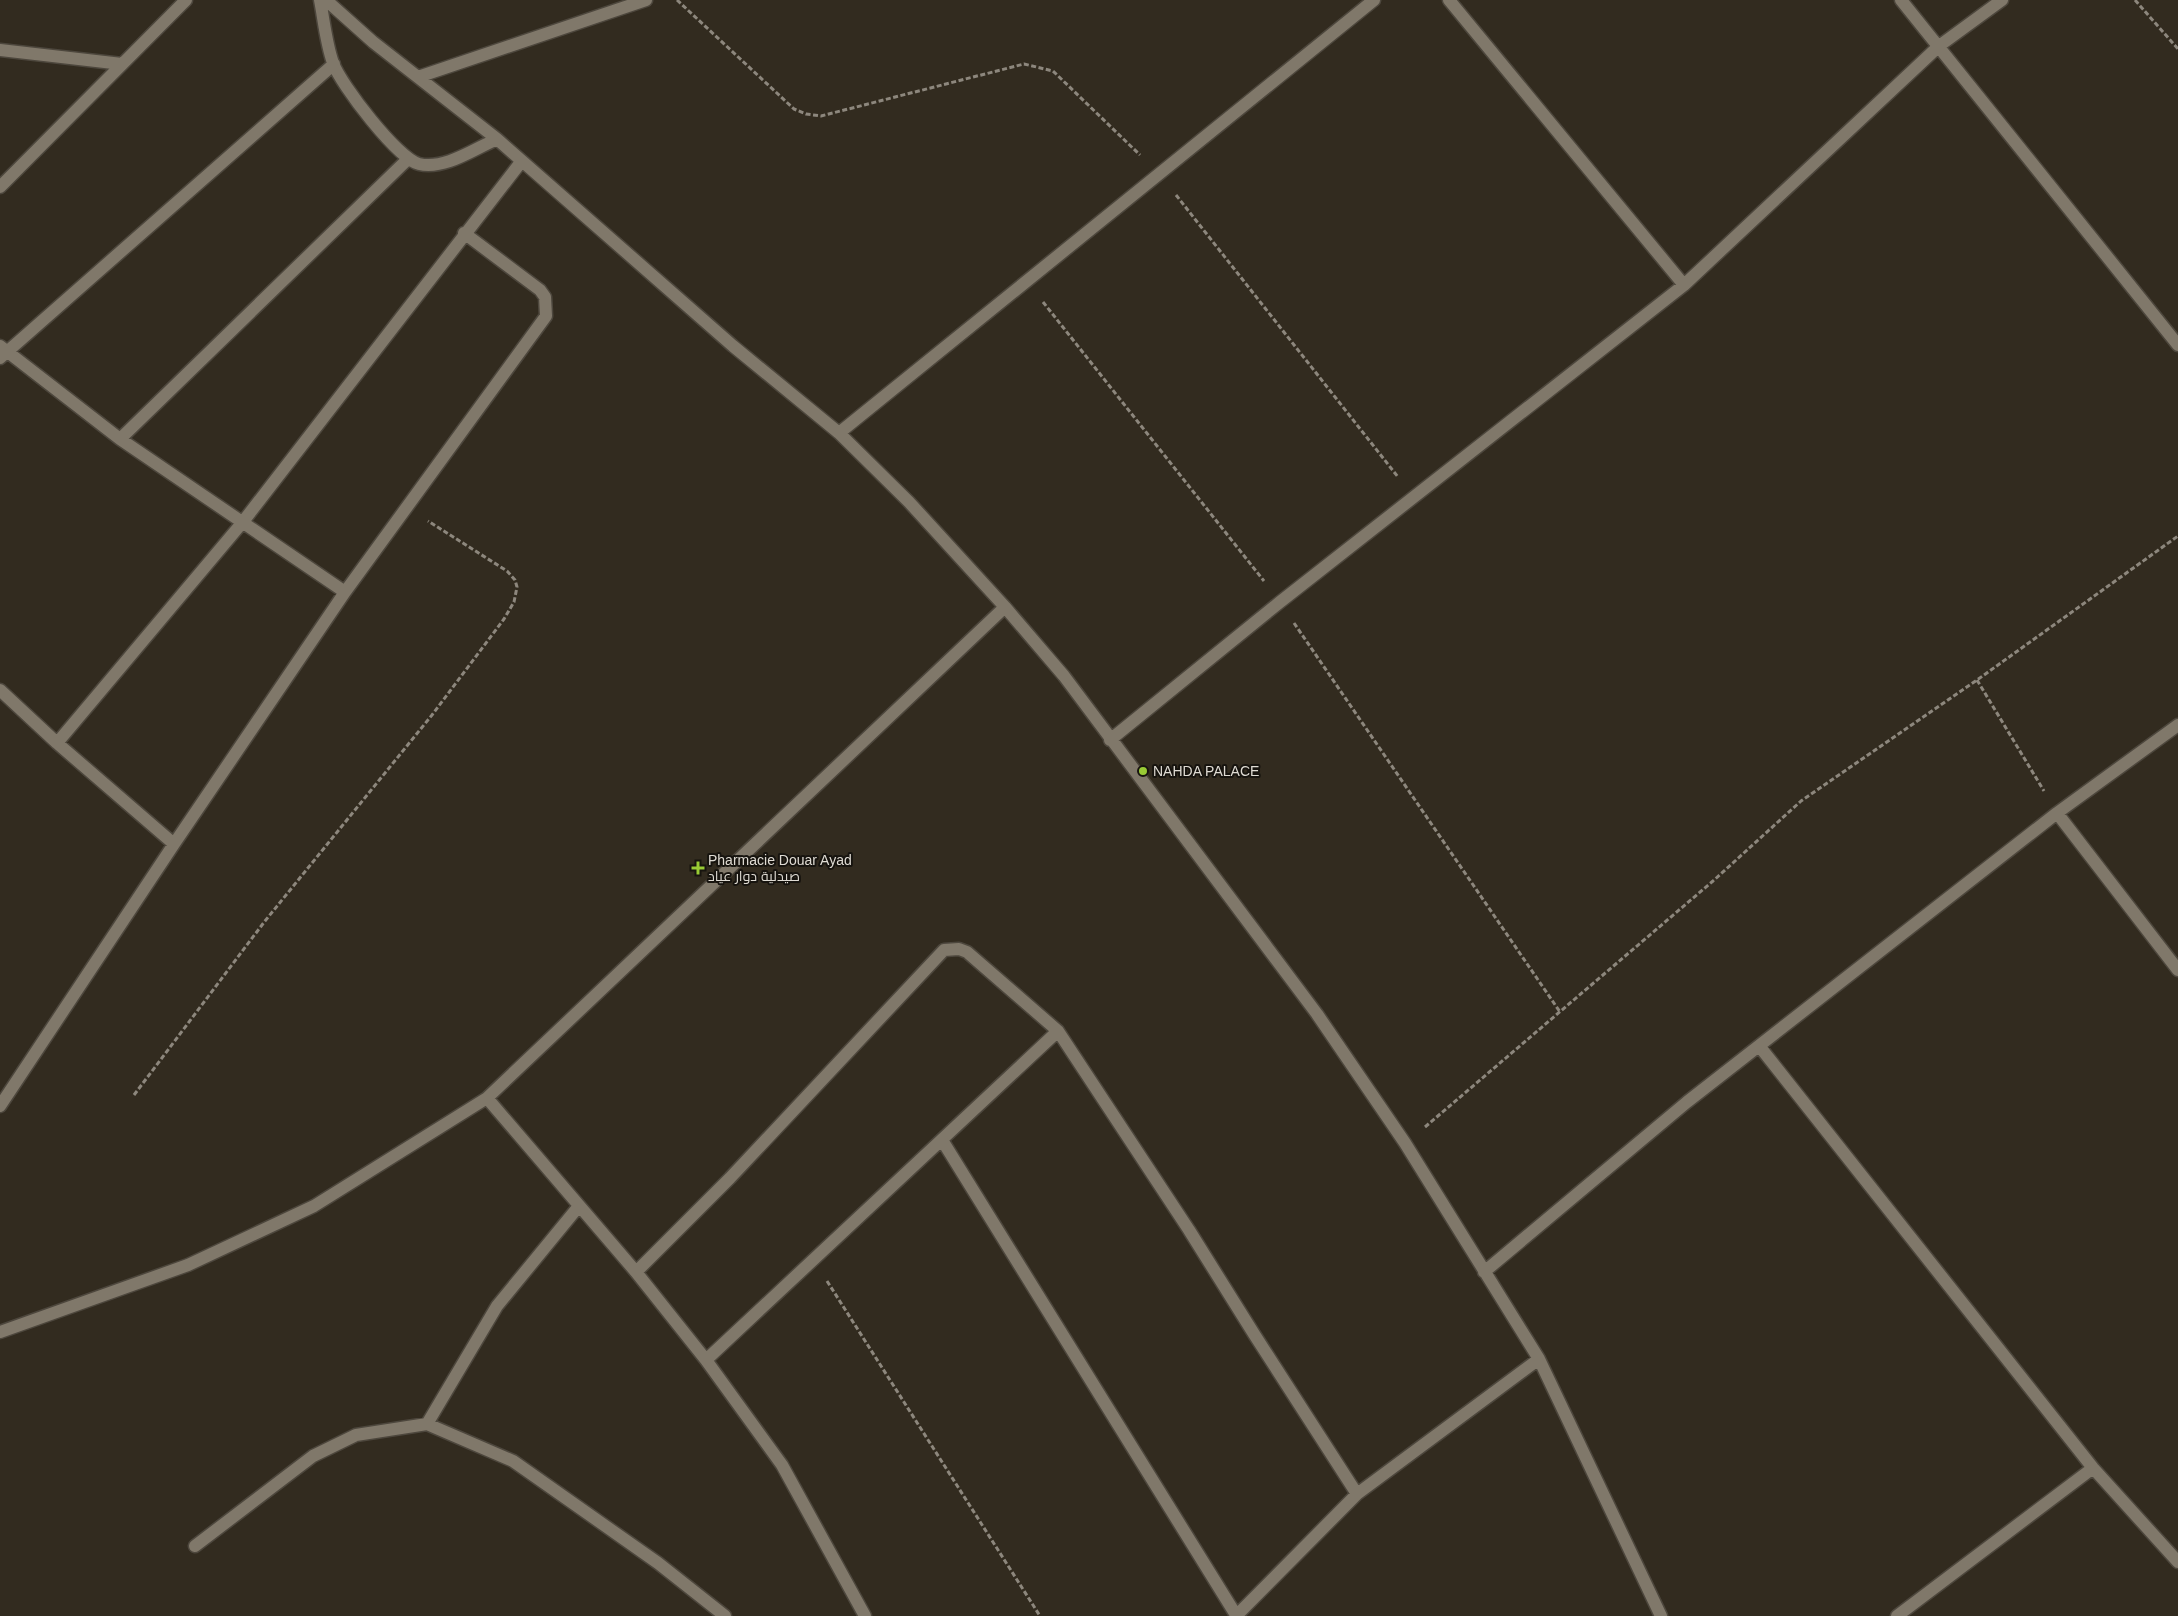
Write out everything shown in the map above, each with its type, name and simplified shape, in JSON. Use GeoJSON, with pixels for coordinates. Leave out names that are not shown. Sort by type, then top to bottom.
{"type":"FeatureCollection","features":[{"type":"Feature","properties":{"kind":"street"},"geometry":{"type":"LineString","coordinates":[[0,188],[186,0]]}},
{"type":"Feature","properties":{"kind":"street"},"geometry":{"type":"LineString","coordinates":[[320,0],[334,64],[344,85],[369,117],[408,159],[418,164],[441,164],[497,139]]}},
{"type":"Feature","properties":{"kind":"street"},"geometry":{"type":"LineString","coordinates":[[326,0],[372,42],[497,139],[732,346],[839,432],[909,502],[1005,607],[1064,676],[1110,740],[1317,1014],[1405,1143],[1539,1359],[1661,1616]]}},
{"type":"Feature","properties":{"kind":"street"},"geometry":{"type":"LineString","coordinates":[[418,77],[646,0]]}},
{"type":"Feature","properties":{"kind":"street"},"geometry":{"type":"LineString","coordinates":[[839,432],[1374,0]]}},
{"type":"Feature","properties":{"kind":"street"},"geometry":{"type":"LineString","coordinates":[[1449,0],[1684,285]]}},
{"type":"Feature","properties":{"kind":"street"},"geometry":{"type":"LineString","coordinates":[[1901,0],[2178,345]]}},
{"type":"Feature","properties":{"kind":"street"},"geometry":{"type":"LineString","coordinates":[[1110,740],[1280,602],[1684,285],[1939,46],[2002,0]]}},
{"type":"Feature","properties":{"kind":"street"},"geometry":{"type":"LineString","coordinates":[[0,50],[122,64]]}},
{"type":"Feature","properties":{"kind":"street"},"geometry":{"type":"LineString","coordinates":[[334,64],[2,352],[120,439],[345,592]]}},
{"type":"Feature","properties":{"kind":"street"},"geometry":{"type":"LineString","coordinates":[[120,439],[408,159]]}},
{"type":"Feature","properties":{"kind":"street"},"geometry":{"type":"LineString","coordinates":[[56,742],[242,522],[464,233],[521,162]]}},
{"type":"Feature","properties":{"kind":"street"},"geometry":{"type":"LineString","coordinates":[[0,1106],[174,844],[345,592],[546,316],[545,298],[540,290],[464,233]]}},
{"type":"Feature","properties":{"kind":"street"},"geometry":{"type":"LineString","coordinates":[[0,1332],[188,1266],[314,1206],[487,1098],[1005,607]]}},
{"type":"Feature","properties":{"kind":"street"},"geometry":{"type":"LineString","coordinates":[[0,690],[56,742],[174,844]]}},
{"type":"Feature","properties":{"kind":"street"},"geometry":{"type":"LineString","coordinates":[[1484,1272],[1687,1102],[1760,1047],[2057,813],[2178,725]]}},
{"type":"Feature","properties":{"kind":"street"},"geometry":{"type":"LineString","coordinates":[[2057,813],[2178,970]]}},
{"type":"Feature","properties":{"kind":"street"},"geometry":{"type":"LineString","coordinates":[[636,1272],[730,1178],[944,950],[959,949],[967,952],[1058,1031],[1189,1230],[1357,1494]]}},
{"type":"Feature","properties":{"kind":"street"},"geometry":{"type":"LineString","coordinates":[[706,1360],[1058,1031]]}},
{"type":"Feature","properties":{"kind":"street"},"geometry":{"type":"LineString","coordinates":[[1760,1047],[2093,1468],[2178,1562]]}},
{"type":"Feature","properties":{"kind":"street"},"geometry":{"type":"LineString","coordinates":[[487,1098],[636,1272],[706,1360],[782,1465],[865,1616]]}},
{"type":"Feature","properties":{"kind":"street"},"geometry":{"type":"LineString","coordinates":[[942,1140],[1236,1615],[1357,1494],[1539,1359]]}},
{"type":"Feature","properties":{"kind":"street"},"geometry":{"type":"LineString","coordinates":[[426,1424],[497,1306],[580,1206]]}},
{"type":"Feature","properties":{"kind":"street"},"geometry":{"type":"LineString","coordinates":[[195,1546],[313,1456],[356,1434],[426,1424],[513,1462],[658,1563],[725,1616]]}},
{"type":"Feature","properties":{"kind":"street"},"geometry":{"type":"LineString","coordinates":[[1897,1616],[2093,1468]]}},
{"type":"Feature","properties":{"kind":"path"},"geometry":{"type":"LineString","coordinates":[[677,0],[794,109],[806,114],[821,116],[1024,64],[1040,66],[1053,71],[1160,173],[1414,497]]}},
{"type":"Feature","properties":{"kind":"path"},"geometry":{"type":"LineString","coordinates":[[2135,0],[2178,49]]}},
{"type":"Feature","properties":{"kind":"path"},"geometry":{"type":"LineString","coordinates":[[1026,281],[1280,602],[1560,1012]]}},
{"type":"Feature","properties":{"kind":"path"},"geometry":{"type":"LineString","coordinates":[[134,1095],[259,928],[432,715],[504,619],[514,602],[517,587],[515,580],[507,571],[406,507]]}},
{"type":"Feature","properties":{"kind":"path"},"geometry":{"type":"LineString","coordinates":[[1405,1143],[1713,881],[1801,801],[1977,680],[2178,536]]}},
{"type":"Feature","properties":{"kind":"path"},"geometry":{"type":"LineString","coordinates":[[1977,680],[2057,813]]}},
{"type":"Feature","properties":{"kind":"path"},"geometry":{"type":"LineString","coordinates":[[813,1260],[1040,1616]]}},
{"type":"Feature","properties":{"kind":"place","name":"NAHDA PALACE"},"geometry":{"type":"Point","coordinates":[1143,771]}},
{"type":"Feature","properties":{"kind":"place","name":"Pharmacie Douar Ayad صيدلية دوار عياد"},"geometry":{"type":"Point","coordinates":[698,868]}}]}
